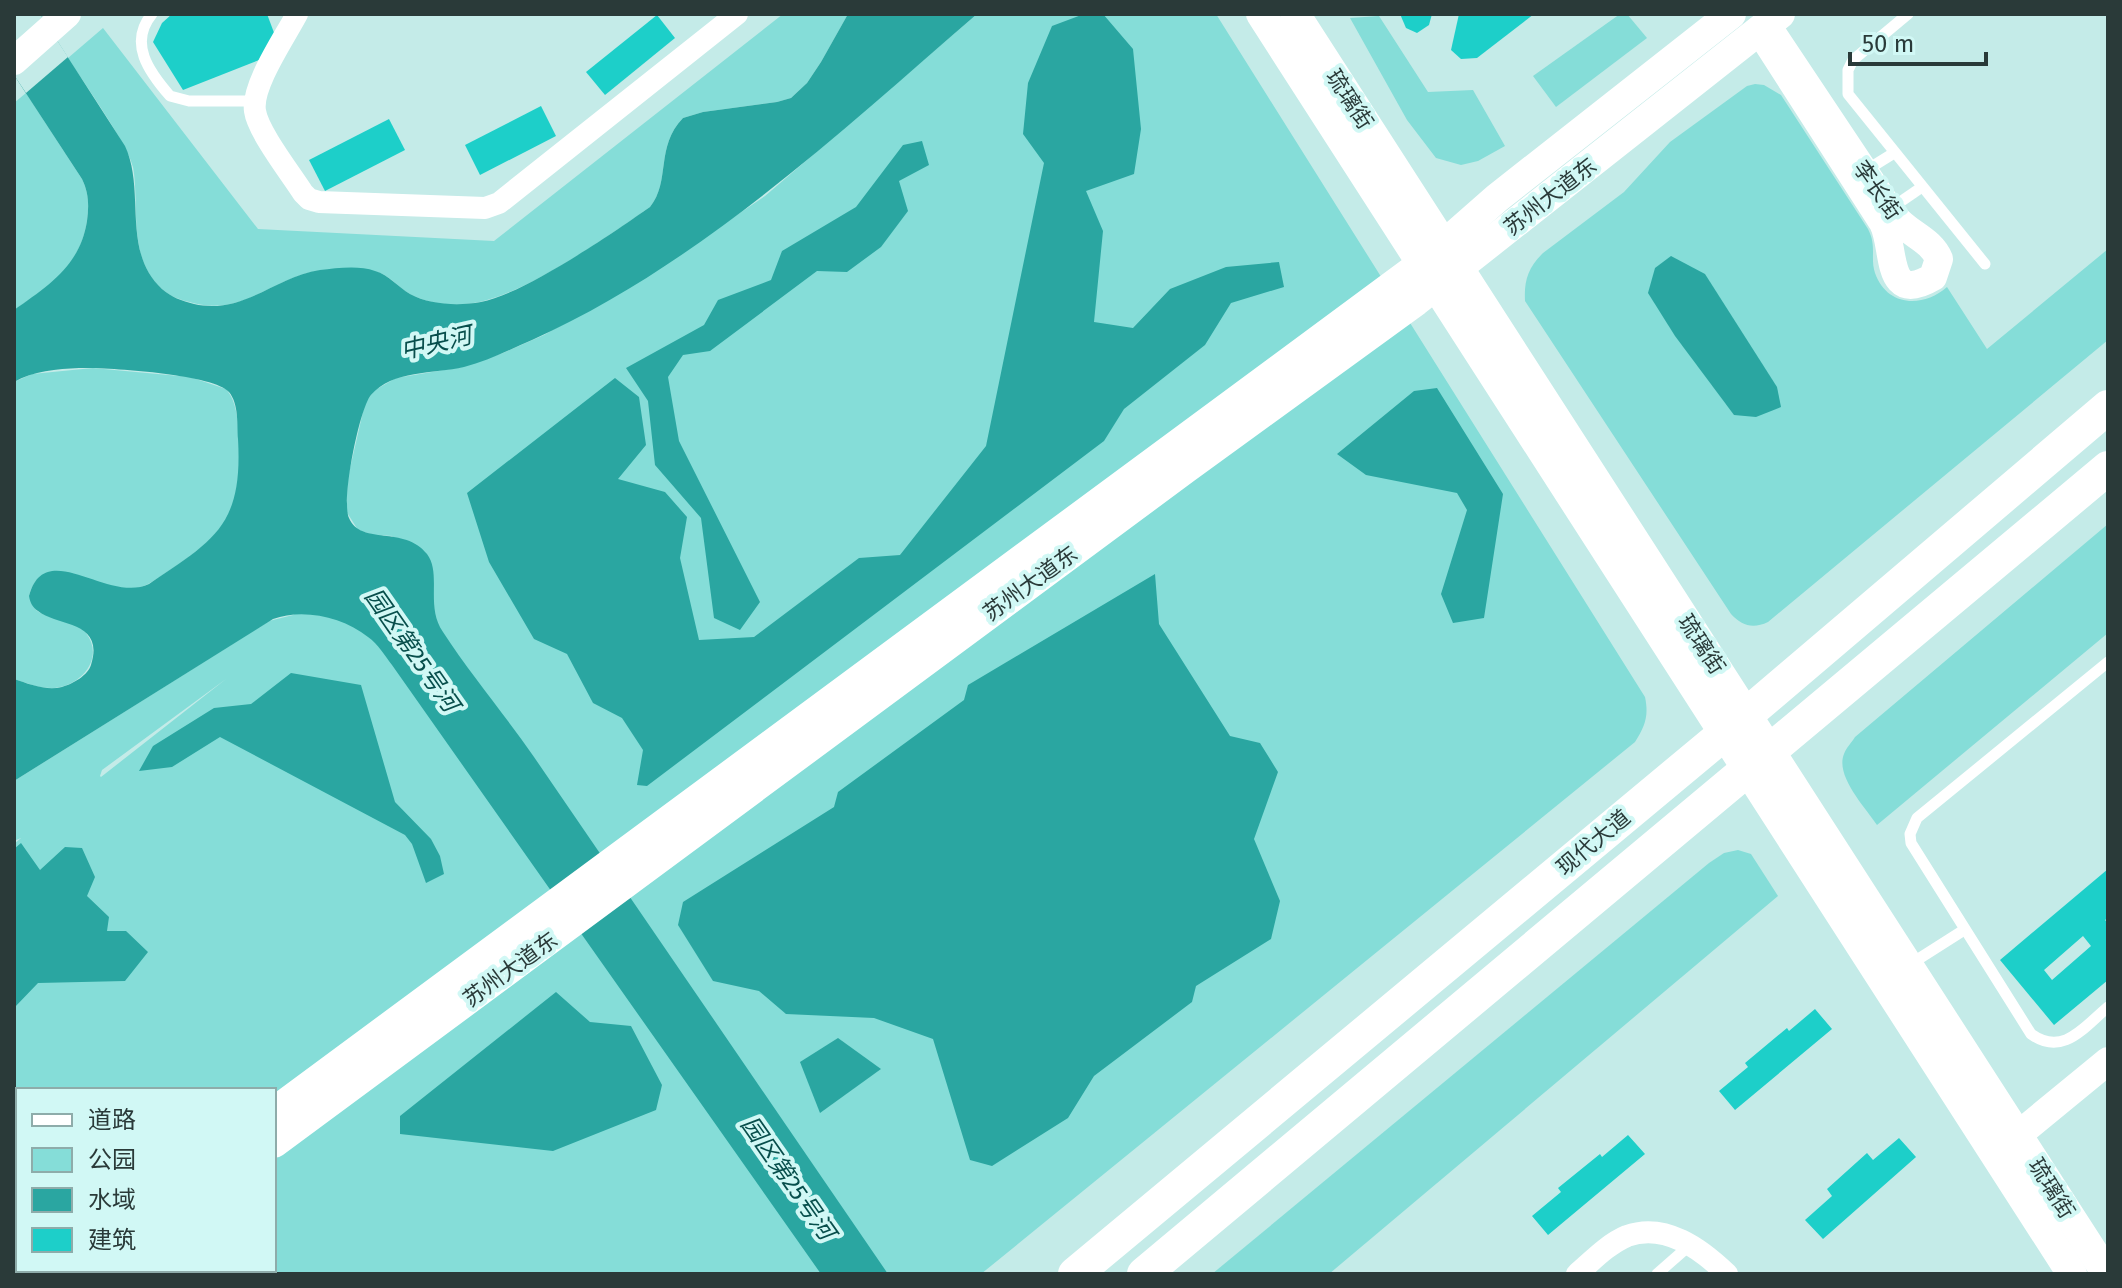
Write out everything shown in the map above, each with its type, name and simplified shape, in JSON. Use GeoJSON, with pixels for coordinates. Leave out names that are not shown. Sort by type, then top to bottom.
{"type":"FeatureCollection","features":[{"type":"Feature","properties":{"kind":"main road","name":"琉璃街"},"geometry":{"type":"LineString","coordinates":[[1261,14],[1441,265]]}},
{"type":"Feature","properties":{"kind":"main road","name":"琉璃街"},"geometry":{"type":"LineString","coordinates":[[1295,14],[1441,265],[1736,723],[2072,1274]]}},
{"type":"Feature","properties":{"kind":"main road","name":"苏州大道东"},"geometry":{"type":"LineString","coordinates":[[1441,265],[1497,198],[1731,14]]}},
{"type":"Feature","properties":{"kind":"main road","name":"苏州大道东"},"geometry":{"type":"LineString","coordinates":[[276,1111],[561,915],[1768,23]]}},
{"type":"Feature","properties":{"kind":"main road","name":"现代大道"},"geometry":{"type":"LineString","coordinates":[[1075,1274],[1736,723],[2108,407]]}},
{"type":"Feature","properties":{"kind":"main road","name":"现代大道"},"geometry":{"type":"LineString","coordinates":[[1144,1274],[2108,468]]}},
{"type":"Feature","properties":{"kind":"main road","name":"琉璃街"},"geometry":{"type":"LineString","coordinates":[[1759,760],[1908,966],[2107,1274]]}},
{"type":"Feature","properties":{"kind":"main road","name":"苏州大道东"},"geometry":{"type":"LineString","coordinates":[[276,1141],[561,915]]}},
{"type":"Feature","properties":{"kind":"street"},"geometry":{"type":"LineString","coordinates":[[297,14],[259,87],[255,113],[260,126],[309,199],[319,202],[492,207],[737,14]]}},
{"type":"Feature","properties":{"kind":"street"},"geometry":{"type":"LineString","coordinates":[[14,61],[58,22]]}},
{"type":"Feature","properties":{"kind":"street","name":"李长街"},"geometry":{"type":"LineString","coordinates":[[1768,23],[1889,209],[1901,224],[1930,243],[1936,251],[1939,259],[1933,277],[1912,285],[1902,282],[1895,275],[1891,265],[1890,235],[1768,23]]}},
{"type":"Feature","properties":{"kind":"street"},"geometry":{"type":"LineString","coordinates":[[2018,1135],[2108,1061]]}},
{"type":"Feature","properties":{"kind":"street"},"geometry":{"type":"LineString","coordinates":[[1577,1274],[1613,1244],[1628,1236],[1657,1233],[1691,1245],[1727,1274]]}},
{"type":"Feature","properties":{"kind":"lane"},"geometry":{"type":"LineString","coordinates":[[152,14],[142,30],[140,50],[170,96],[189,101],[255,101]]}},
{"type":"Feature","properties":{"kind":"lane"},"geometry":{"type":"LineString","coordinates":[[1908,14],[1853,60],[1846,82],[1853,103],[1985,264]]}},
{"type":"Feature","properties":{"kind":"lane"},"geometry":{"type":"LineString","coordinates":[[1865,172],[1894,153]]}},
{"type":"Feature","properties":{"kind":"lane"},"geometry":{"type":"LineString","coordinates":[[1889,209],[1922,187]]}},
{"type":"Feature","properties":{"kind":"lane"},"geometry":{"type":"LineString","coordinates":[[2108,662],[1917,818],[1912,826],[1911,843],[2031,1034],[2043,1043],[2067,1041],[2108,1007]]}},
{"type":"Feature","properties":{"kind":"lane"},"geometry":{"type":"LineString","coordinates":[[1908,966],[1964,930]]}},
{"type":"Feature","properties":{"kind":"lane"},"geometry":{"type":"LineString","coordinates":[[1657,1274],[1691,1245]]}},
{"type":"Feature","properties":{"kind":"green space"},"geometry":{"type":"Polygon","coordinates":[[[783,14],[848,14],[807,83],[791,98],[683,118],[669,140],[660,186],[650,207],[571,260],[527,284],[487,300],[458,304],[418,298],[380,273],[353,268],[308,273],[229,304],[212,306],[193,303],[168,294],[150,275],[143,261],[130,157],[68,58],[103,28],[258,229],[494,241],[783,14]]]}},
{"type":"Feature","properties":{"kind":"green space"},"geometry":{"type":"Polygon","coordinates":[[[977,14],[1216,14],[1645,697],[1647,710],[1641,731],[1635,742],[981,1274],[14,1274],[14,844],[21,838],[14,841],[14,781],[269,621],[293,615],[393,536],[358,530],[346,511],[348,477],[365,403],[375,390],[396,378],[462,367],[503,353],[544,335],[639,281],[765,196],[977,14]],[[226,679],[102,770],[101,777],[226,679]]]}},
{"type":"Feature","properties":{"kind":"green space"},"geometry":{"type":"Polygon","coordinates":[[[1620,14],[1627,14],[1647,38],[1556,107],[1533,76],[1620,14]]]}},
{"type":"Feature","properties":{"kind":"green space"},"geometry":{"type":"Polygon","coordinates":[[[1379,16],[1428,92],[1473,90],[1505,146],[1478,161],[1461,165],[1436,158],[1407,120],[1350,18],[1379,16]]]}},
{"type":"Feature","properties":{"kind":"green space"},"geometry":{"type":"Polygon","coordinates":[[[1764,85],[1781,95],[1868,229],[1875,273],[1888,292],[1906,301],[1917,301],[1938,294],[1947,287],[1987,349],[2108,249],[2108,340],[1768,622],[1753,626],[1744,624],[1731,614],[1525,301],[1525,294],[1530,269],[1543,253],[1624,192],[1670,142],[1747,86],[1764,85]]]}},
{"type":"Feature","properties":{"kind":"green space"},"geometry":{"type":"Polygon","coordinates":[[[26,93],[82,179],[88,210],[83,237],[70,263],[51,284],[14,310],[14,103],[26,93]]]}},
{"type":"Feature","properties":{"kind":"green space"},"geometry":{"type":"Polygon","coordinates":[[[93,368],[190,377],[226,389],[236,409],[238,424],[237,488],[233,504],[217,532],[191,556],[147,584],[130,589],[118,588],[59,572],[46,574],[36,581],[29,596],[36,610],[81,628],[91,643],[93,653],[86,670],[71,683],[61,687],[41,687],[14,679],[14,382],[32,374],[93,368]]]}},
{"type":"Feature","properties":{"kind":"green space"},"geometry":{"type":"Polygon","coordinates":[[[2108,524],[2108,633],[1877,825],[1853,791],[1844,772],[1844,754],[1855,737],[2108,524]]]}},
{"type":"Feature","properties":{"kind":"green space"},"geometry":{"type":"Polygon","coordinates":[[[1738,850],[1751,854],[1778,896],[1329,1274],[1212,1274],[1709,863],[1724,853],[1738,850]]]}},
{"type":"Feature","properties":{"kind":"water"},"geometry":{"type":"Polygon","coordinates":[[[14,14],[40,14],[125,146],[134,182],[138,239],[150,274],[162,289],[173,296],[194,304],[212,306],[244,300],[304,274],[348,268],[380,273],[410,294],[435,302],[472,303],[499,297],[568,261],[650,207],[660,186],[669,140],[683,118],[791,98],[807,83],[848,14],[977,14],[766,193],[653,274],[594,309],[498,355],[464,367],[402,377],[380,387],[371,395],[361,418],[347,494],[349,518],[355,526],[373,534],[407,540],[427,554],[433,571],[435,612],[443,632],[534,757],[888,1274],[821,1274],[392,665],[375,643],[358,630],[322,616],[297,614],[273,619],[14,781],[14,679],[44,688],[66,686],[87,672],[94,650],[86,632],[47,616],[33,606],[29,596],[37,579],[49,572],[63,571],[115,586],[133,588],[149,584],[191,555],[220,528],[235,492],[238,468],[236,408],[229,392],[219,386],[182,376],[92,368],[45,371],[14,382],[14,310],[50,283],[70,263],[83,237],[88,205],[82,179],[14,75],[14,14]]]}},
{"type":"Feature","properties":{"kind":"water"},"geometry":{"type":"Polygon","coordinates":[[[1084,14],[1103,14],[1133,49],[1141,129],[1134,174],[1086,191],[1103,231],[1094,322],[1133,328],[1170,289],[1226,267],[1279,262],[1284,287],[1231,303],[1205,345],[1124,409],[1104,441],[647,786],[637,785],[643,750],[622,718],[593,703],[567,654],[534,639],[489,562],[467,493],[615,378],[639,397],[646,445],[618,479],[665,492],[687,517],[680,558],[699,640],[754,637],[859,558],[900,555],[986,446],[1044,163],[1023,134],[1028,83],[1052,26],[1084,14]]]}},
{"type":"Feature","properties":{"kind":"water"},"geometry":{"type":"Polygon","coordinates":[[[922,141],[929,165],[899,181],[908,211],[881,247],[847,272],[817,271],[710,351],[683,355],[668,377],[679,441],[760,602],[740,630],[714,618],[701,518],[655,465],[648,401],[626,368],[704,325],[718,300],[771,280],[782,251],[856,207],[903,145],[922,141]]]}},
{"type":"Feature","properties":{"kind":"water"},"geometry":{"type":"Polygon","coordinates":[[[1671,256],[1705,274],[1777,387],[1781,407],[1756,417],[1734,415],[1675,336],[1648,293],[1655,268],[1671,256]]]}},
{"type":"Feature","properties":{"kind":"water"},"geometry":{"type":"Polygon","coordinates":[[[1437,388],[1503,494],[1484,618],[1453,623],[1441,594],[1467,510],[1457,493],[1366,475],[1337,454],[1414,391],[1437,388]]]}},
{"type":"Feature","properties":{"kind":"water"},"geometry":{"type":"Polygon","coordinates":[[[1155,574],[1159,624],[1230,736],[1260,743],[1278,772],[1254,839],[1280,901],[1271,939],[1196,986],[1192,1002],[1094,1076],[1068,1118],[992,1166],[970,1160],[933,1039],[874,1018],[786,1014],[759,991],[713,981],[678,925],[683,902],[834,807],[838,792],[964,700],[968,685],[1155,574]]]}},
{"type":"Feature","properties":{"kind":"water"},"geometry":{"type":"Polygon","coordinates":[[[291,673],[361,685],[395,802],[431,839],[440,856],[444,874],[426,883],[412,844],[405,835],[220,737],[172,767],[139,771],[153,746],[214,708],[251,704],[291,673]]]}},
{"type":"Feature","properties":{"kind":"water"},"geometry":{"type":"Polygon","coordinates":[[[21,843],[40,870],[65,847],[82,848],[95,877],[87,896],[109,917],[107,931],[126,931],[148,952],[125,981],[38,983],[14,1008],[14,849],[21,843]]]}},
{"type":"Feature","properties":{"kind":"water"},"geometry":{"type":"Polygon","coordinates":[[[556,992],[590,1022],[631,1026],[662,1085],[656,1110],[553,1151],[400,1134],[400,1116],[556,992]]]}},
{"type":"Feature","properties":{"kind":"water"},"geometry":{"type":"Polygon","coordinates":[[[838,1038],[881,1069],[820,1113],[800,1062],[838,1038]]]}},
{"type":"Feature","properties":{"kind":"pier"},"geometry":{"type":"Polygon","coordinates":[[[18,14],[40,14],[68,57],[26,93],[14,75],[14,17],[18,14]]]}},
{"type":"Feature","properties":{"kind":"building"},"geometry":{"type":"Polygon","coordinates":[[[172,14],[267,14],[276,38],[269,56],[183,90],[153,42],[162,23],[172,14]]]}},
{"type":"Feature","properties":{"kind":"building"},"geometry":{"type":"Polygon","coordinates":[[[1400,14],[1432,14],[1429,25],[1417,33],[1406,28],[1400,14]]]}},
{"type":"Feature","properties":{"kind":"building"},"geometry":{"type":"Polygon","coordinates":[[[1459,14],[1534,14],[1477,58],[1461,59],[1451,50],[1459,14]]]}},
{"type":"Feature","properties":{"kind":"building"},"geometry":{"type":"Polygon","coordinates":[[[657,15],[675,38],[605,95],[586,72],[657,15]]]}},
{"type":"Feature","properties":{"kind":"building"},"geometry":{"type":"Polygon","coordinates":[[[541,106],[556,136],[480,175],[465,145],[541,106]]]}},
{"type":"Feature","properties":{"kind":"building"},"geometry":{"type":"Polygon","coordinates":[[[389,119],[405,150],[325,191],[309,160],[389,119]]]}},
{"type":"Feature","properties":{"kind":"building"},"geometry":{"type":"Polygon","coordinates":[[[2108,869],[2108,918],[2105,920],[2108,923],[2108,980],[2054,1025],[2000,960],[2108,869]],[[2083,936],[2044,970],[2052,980],[2091,946],[2083,936]]]}},
{"type":"Feature","properties":{"kind":"building"},"geometry":{"type":"Polygon","coordinates":[[[1815,1009],[1832,1029],[1735,1110],[1719,1091],[1748,1067],[1745,1063],[1815,1009]]]}},
{"type":"Feature","properties":{"kind":"building"},"geometry":{"type":"Polygon","coordinates":[[[1628,1135],[1645,1154],[1548,1235],[1532,1216],[1561,1192],[1558,1188],[1628,1135]]]}},
{"type":"Feature","properties":{"kind":"building"},"geometry":{"type":"Polygon","coordinates":[[[1899,1138],[1916,1157],[1823,1239],[1805,1220],[1832,1196],[1827,1189],[1867,1153],[1873,1160],[1899,1138]]]}},
{"type":"Feature","properties":{"kind":"water label","name":"中央河"},"geometry":{"type":"Point","coordinates":[436,343]}},
{"type":"Feature","properties":{"kind":"water label","name":"园区第25号河"},"geometry":{"type":"Point","coordinates":[412,650]}},
{"type":"Feature","properties":{"kind":"water label","name":"园区第25号河"},"geometry":{"type":"Point","coordinates":[788,1178]}}]}
